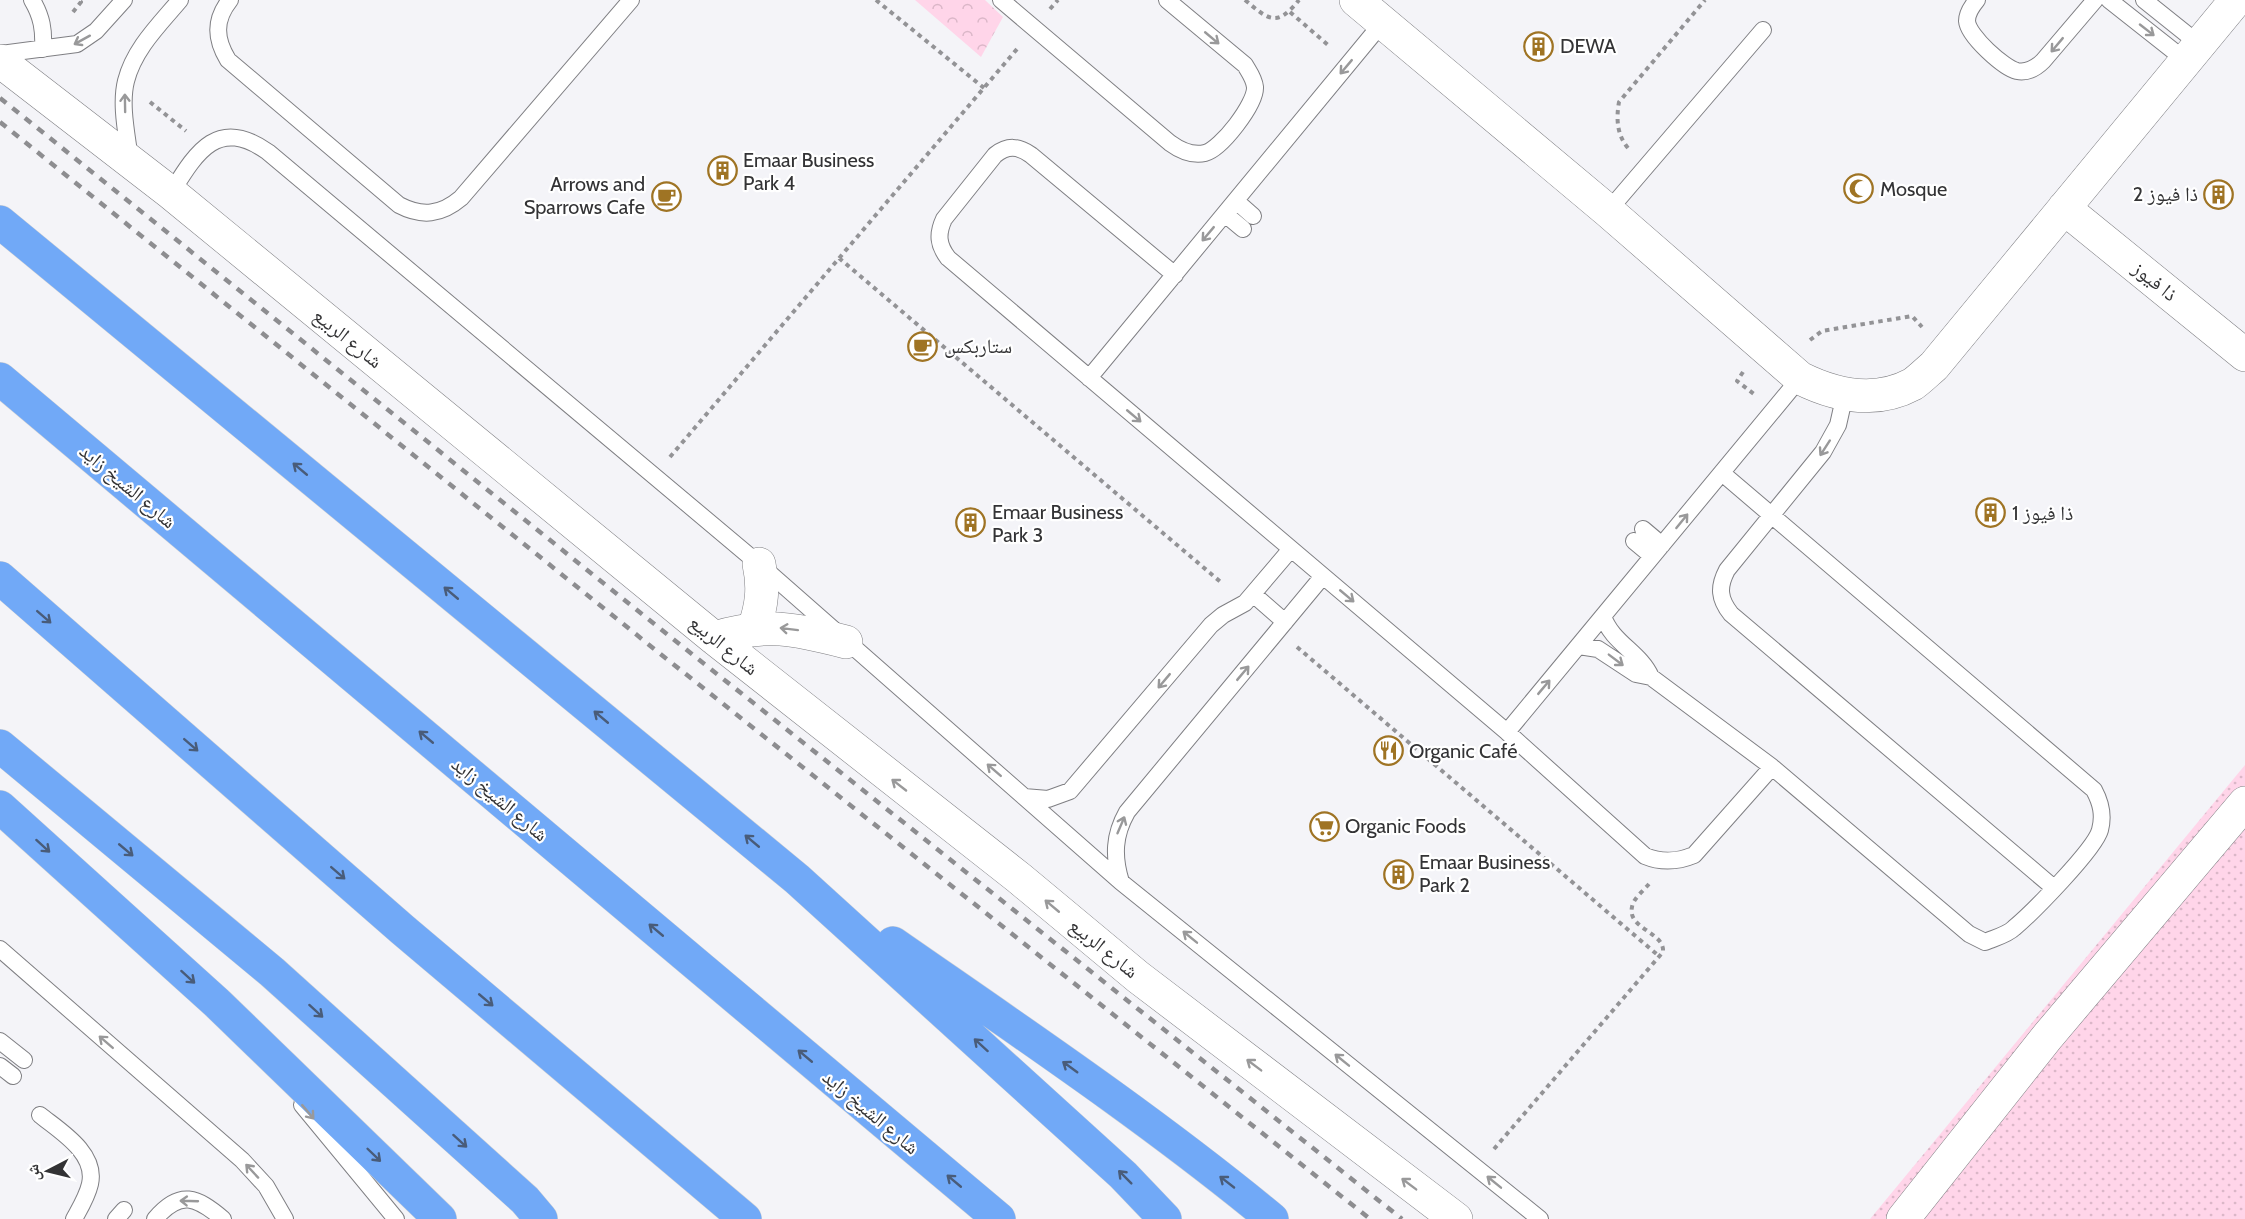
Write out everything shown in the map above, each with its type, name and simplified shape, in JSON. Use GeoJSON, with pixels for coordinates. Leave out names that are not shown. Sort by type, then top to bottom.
{"type":"FeatureCollection","features":[{"type":"Feature","properties":{"kind":"highway"},"geometry":{"type":"LineString","coordinates":[[0,222],[797,879],[1123,1175],[1165,1219]]}},
{"type":"Feature","properties":{"kind":"highway","name":"شارع الشيخ زايد"},"geometry":{"type":"LineString","coordinates":[[0,379],[999,1219]]}},
{"type":"Feature","properties":{"kind":"highway"},"geometry":{"type":"LineString","coordinates":[[0,578],[403,930],[745,1219]]}},
{"type":"Feature","properties":{"kind":"highway"},"geometry":{"type":"LineString","coordinates":[[0,746],[272,972],[533,1209],[557,1219]]}},
{"type":"Feature","properties":{"kind":"highway"},"geometry":{"type":"LineString","coordinates":[[0,807],[217,1003],[440,1219]]}},
{"type":"Feature","properties":{"kind":"highway"},"geometry":{"type":"LineString","coordinates":[[797,879],[891,941],[1066,1065],[1212,1171],[1272,1219]]}},
{"type":"Feature","properties":{"kind":"main road"},"geometry":{"type":"LineString","coordinates":[[1356,0],[1608,211],[1800,378],[1822,388],[1870,397],[1893,393],[1915,383],[1940,360],[2236,0]]}},
{"type":"Feature","properties":{"kind":"main road","name":"شارع الربيع"},"geometry":{"type":"LineString","coordinates":[[0,61],[171,193],[714,638],[1019,878],[1138,977],[1456,1219]]}},
{"type":"Feature","properties":{"kind":"main road","name":"ذا فيوز"},"geometry":{"type":"LineString","coordinates":[[2064,208],[2245,355]]}},
{"type":"Feature","properties":{"kind":"main road"},"geometry":{"type":"LineString","coordinates":[[754,628],[762,597],[759,564]]}},
{"type":"Feature","properties":{"kind":"main road"},"geometry":{"type":"LineString","coordinates":[[714,638],[754,628],[777,628],[799,630],[846,642]]}},
{"type":"Feature","properties":{"kind":"main road"},"geometry":{"type":"LineString","coordinates":[[1903,1219],[2048,1036],[2245,803]]}},
{"type":"Feature","properties":{"kind":"lane"},"geometry":{"type":"LineString","coordinates":[[32,0],[40,13],[42,22],[43,50]]}},
{"type":"Feature","properties":{"kind":"lane"},"geometry":{"type":"LineString","coordinates":[[0,54],[77,44],[96,32],[124,0]]}},
{"type":"Feature","properties":{"kind":"lane"},"geometry":{"type":"LineString","coordinates":[[130,161],[124,100],[126,82],[132,63],[141,47],[180,0]]}},
{"type":"Feature","properties":{"kind":"lane"},"geometry":{"type":"LineString","coordinates":[[230,0],[218,20],[217,34],[220,48],[228,60],[399,205],[411,212],[424,214],[438,213],[461,198],[631,0]]}},
{"type":"Feature","properties":{"kind":"lane"},"geometry":{"type":"LineString","coordinates":[[1001,0],[1180,150],[1192,154],[1205,153],[1217,148],[1253,99],[1255,88],[1245,65],[1167,0]]}},
{"type":"Feature","properties":{"kind":"lane"},"geometry":{"type":"LineString","coordinates":[[1977,0],[1967,20],[1974,37],[2010,67],[2018,71],[2028,71],[2043,61],[2095,0]]}},
{"type":"Feature","properties":{"kind":"lane"},"geometry":{"type":"LineString","coordinates":[[2109,0],[2192,52]]}},
{"type":"Feature","properties":{"kind":"lane"},"geometry":{"type":"LineString","coordinates":[[2144,0],[2192,52]]}},
{"type":"Feature","properties":{"kind":"lane"},"geometry":{"type":"LineString","coordinates":[[1089,378],[1383,22]]}},
{"type":"Feature","properties":{"kind":"lane"},"geometry":{"type":"LineString","coordinates":[[1608,211],[1763,30]]}},
{"type":"Feature","properties":{"kind":"lane"},"geometry":{"type":"LineString","coordinates":[[171,193],[193,159],[205,146],[221,139],[237,138],[254,142],[759,564],[1121,882],[1540,1219]]}},
{"type":"Feature","properties":{"kind":"lane"},"geometry":{"type":"LineString","coordinates":[[1175,275],[1022,149],[1012,147],[1002,149],[994,155],[944,219],[940,228],[942,250],[948,258],[1507,732],[1640,852],[1657,861],[1683,860],[1694,855],[1772,767]]}},
{"type":"Feature","properties":{"kind":"lane"},"geometry":{"type":"LineString","coordinates":[[1230,207],[1248,222]]}},
{"type":"Feature","properties":{"kind":"lane"},"geometry":{"type":"LineString","coordinates":[[1507,732],[1800,378]]}},
{"type":"Feature","properties":{"kind":"lane"},"geometry":{"type":"LineString","coordinates":[[1845,394],[1838,425],[1823,453],[1727,570],[1721,581],[1720,593],[1723,605],[2054,888]]}},
{"type":"Feature","properties":{"kind":"lane"},"geometry":{"type":"LineString","coordinates":[[1603,616],[1611,633],[1644,664],[1651,677],[1772,767],[1969,934],[1985,942],[2012,930],[2054,888],[2091,845],[2100,832],[2103,818],[2101,802],[2094,790],[1722,473]]}},
{"type":"Feature","properties":{"kind":"lane"},"geometry":{"type":"LineString","coordinates":[[1638,535],[1657,551]]}},
{"type":"Feature","properties":{"kind":"lane"},"geometry":{"type":"LineString","coordinates":[[1024,797],[1048,799],[1070,791],[1211,625],[1223,615],[1245,603],[1291,549]]}},
{"type":"Feature","properties":{"kind":"lane"},"geometry":{"type":"LineString","coordinates":[[1121,882],[1116,861],[1116,839],[1127,812],[1323,576]]}},
{"type":"Feature","properties":{"kind":"lane"},"geometry":{"type":"LineString","coordinates":[[1253,594],[1285,622]]}},
{"type":"Feature","properties":{"kind":"lane"},"geometry":{"type":"LineString","coordinates":[[1579,646],[1598,649],[1636,674],[1651,677]]}},
{"type":"Feature","properties":{"kind":"lane"},"geometry":{"type":"LineString","coordinates":[[0,949],[242,1160],[266,1186],[285,1219]]}},
{"type":"Feature","properties":{"kind":"lane"},"geometry":{"type":"LineString","coordinates":[[217,1003],[396,1219]]}},
{"type":"Feature","properties":{"kind":"lane"},"geometry":{"type":"LineString","coordinates":[[0,1041],[24,1060]]}},
{"type":"Feature","properties":{"kind":"lane"},"geometry":{"type":"LineString","coordinates":[[40,1115],[72,1141],[87,1159],[90,1182],[74,1219]]}},
{"type":"Feature","properties":{"kind":"lane"},"geometry":{"type":"LineString","coordinates":[[155,1219],[177,1200],[191,1199],[206,1204],[223,1219]]}},
{"type":"Feature","properties":{"kind":"path"},"geometry":{"type":"LineString","coordinates":[[876,0],[984,88]]}},
{"type":"Feature","properties":{"kind":"path"},"geometry":{"type":"LineString","coordinates":[[654,476],[1058,0]]}},
{"type":"Feature","properties":{"kind":"path"},"geometry":{"type":"LineString","coordinates":[[1245,0],[1267,17],[1275,19],[1290,12],[1299,0]]}},
{"type":"Feature","properties":{"kind":"path"},"geometry":{"type":"LineString","coordinates":[[1647,165],[1625,146],[1620,135],[1617,123],[1619,102],[1705,0]]}},
{"type":"Feature","properties":{"kind":"path"},"geometry":{"type":"LineString","coordinates":[[1290,12],[1350,63]]}},
{"type":"Feature","properties":{"kind":"path"},"geometry":{"type":"LineString","coordinates":[[1478,1169],[1660,957],[1663,948],[1661,943],[1635,920],[1631,911],[1634,902],[1669,861]]}},
{"type":"Feature","properties":{"kind":"green space"},"geometry":{"type":"Polygon","coordinates":[[[915,0],[985,0],[1003,17],[981,57],[915,0]]]}},
{"type":"Feature","properties":{"kind":"green space"},"geometry":{"type":"Polygon","coordinates":[[[2245,765],[2245,1219],[1870,1219],[2245,765]]]}},
{"type":"Feature","properties":{"kind":"railway"},"geometry":{"type":"LineString","coordinates":[[0,98],[668,635],[1402,1219]]}},
{"type":"Feature","properties":{"kind":"railway"},"geometry":{"type":"LineString","coordinates":[[0,122],[658,652],[1370,1219]]}},
{"type":"Feature","properties":{"kind":"place","name":"DEWA"},"geometry":{"type":"Point","coordinates":[1539,46]}},
{"type":"Feature","properties":{"kind":"place","name":"Emaar Business Park 4"},"geometry":{"type":"Point","coordinates":[722,171]}},
{"type":"Feature","properties":{"kind":"place","name":"Mosque"},"geometry":{"type":"Point","coordinates":[1859,189]}},
{"type":"Feature","properties":{"kind":"place","name":"ذا فيوز 2"},"geometry":{"type":"Point","coordinates":[2219,194]}},
{"type":"Feature","properties":{"kind":"place","name":"Arrows and Sparrows Cafe"},"geometry":{"type":"Point","coordinates":[666,196]}},
{"type":"Feature","properties":{"kind":"place","name":"ستاربكس"},"geometry":{"type":"Point","coordinates":[923,346]}},
{"type":"Feature","properties":{"kind":"place","name":"ذا فيوز 1"},"geometry":{"type":"Point","coordinates":[1991,513]}},
{"type":"Feature","properties":{"kind":"place","name":"Emaar Business Park 3"},"geometry":{"type":"Point","coordinates":[971,523]}},
{"type":"Feature","properties":{"kind":"place","name":"Organic Café"},"geometry":{"type":"Point","coordinates":[1388,751]}},
{"type":"Feature","properties":{"kind":"place","name":"Organic Foods"},"geometry":{"type":"Point","coordinates":[1324,826]}},
{"type":"Feature","properties":{"kind":"place","name":"Emaar Business Park 2"},"geometry":{"type":"Point","coordinates":[1398,874]}}]}
